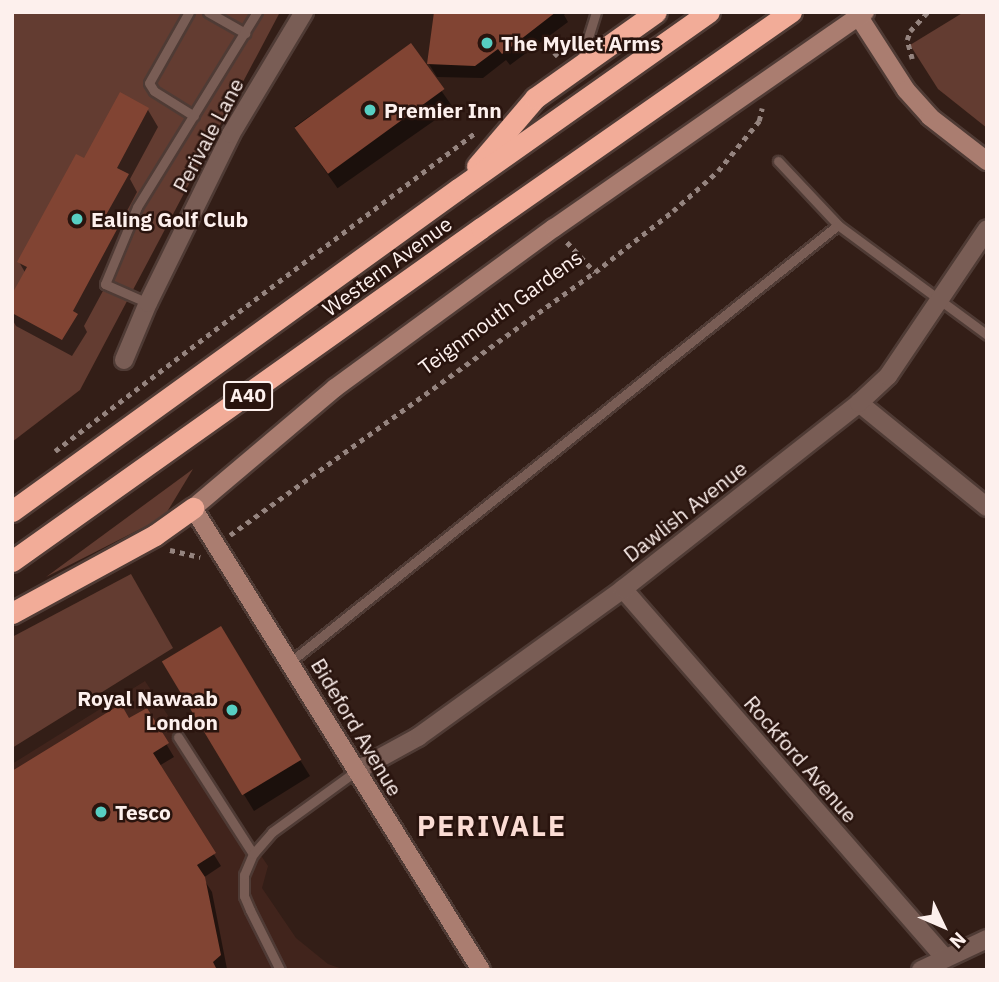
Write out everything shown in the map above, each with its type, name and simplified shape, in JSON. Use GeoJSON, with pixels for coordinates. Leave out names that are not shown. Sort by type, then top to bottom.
{"type":"FeatureCollection","features":[{"type":"Feature","properties":{"kind":"highway","name":"A40"},"geometry":{"type":"LineString","coordinates":[[458,189],[535,98],[656,12]]}},
{"type":"Feature","properties":{"kind":"highway","name":"Western Avenue"},"geometry":{"type":"LineString","coordinates":[[12,511],[458,189],[709,12]]}},
{"type":"Feature","properties":{"kind":"highway","name":"Western Avenue"},"geometry":{"type":"LineString","coordinates":[[12,561],[791,12]]}},
{"type":"Feature","properties":{"kind":"highway"},"geometry":{"type":"LineString","coordinates":[[12,613],[155,535],[193,508]]}},
{"type":"Feature","properties":{"kind":"main road","name":"Teignmouth Gardens"},"geometry":{"type":"LineString","coordinates":[[193,508],[335,388],[554,228],[862,15]]}},
{"type":"Feature","properties":{"kind":"main road"},"geometry":{"type":"LineString","coordinates":[[862,15],[906,90],[930,117],[987,161]]}},
{"type":"Feature","properties":{"kind":"main road","name":"Bideford Avenue"},"geometry":{"type":"LineString","coordinates":[[193,508],[481,970]]}},
{"type":"Feature","properties":{"kind":"street","name":"Perivale Lane"},"geometry":{"type":"LineString","coordinates":[[124,360],[148,303],[231,134],[304,12]]}},
{"type":"Feature","properties":{"kind":"street","name":"Dawlish Avenue"},"geometry":{"type":"LineString","coordinates":[[356,771],[418,737],[623,590],[859,403],[888,376],[987,229]]}},
{"type":"Feature","properties":{"kind":"street"},"geometry":{"type":"LineString","coordinates":[[859,403],[987,507]]}},
{"type":"Feature","properties":{"kind":"street","name":"Rockford Avenue"},"geometry":{"type":"LineString","coordinates":[[623,590],[945,958]]}},
{"type":"Feature","properties":{"kind":"street"},"geometry":{"type":"LineString","coordinates":[[921,970],[987,939]]}},
{"type":"Feature","properties":{"kind":"lane"},"geometry":{"type":"LineString","coordinates":[[190,12],[149,83],[153,91],[194,116]]}},
{"type":"Feature","properties":{"kind":"lane"},"geometry":{"type":"LineString","coordinates":[[208,12],[245,33]]}},
{"type":"Feature","properties":{"kind":"lane"},"geometry":{"type":"LineString","coordinates":[[148,303],[105,284],[137,207],[257,12]]}},
{"type":"Feature","properties":{"kind":"lane"},"geometry":{"type":"LineString","coordinates":[[580,65],[596,12]]}},
{"type":"Feature","properties":{"kind":"lane"},"geometry":{"type":"LineString","coordinates":[[778,162],[838,225],[987,335]]}},
{"type":"Feature","properties":{"kind":"lane"},"geometry":{"type":"LineString","coordinates":[[290,662],[838,225]]}},
{"type":"Feature","properties":{"kind":"lane"},"geometry":{"type":"LineString","coordinates":[[178,737],[253,854]]}},
{"type":"Feature","properties":{"kind":"lane"},"geometry":{"type":"LineString","coordinates":[[281,969],[244,895],[244,876],[253,854],[272,832],[356,771]]}},
{"type":"Feature","properties":{"kind":"path"},"geometry":{"type":"LineString","coordinates":[[903,34],[910,31],[928,12]]}},
{"type":"Feature","properties":{"kind":"path"},"geometry":{"type":"LineString","coordinates":[[951,12],[957,12]]}},
{"type":"Feature","properties":{"kind":"path"},"geometry":{"type":"LineString","coordinates":[[910,31],[907,40],[915,70]]}},
{"type":"Feature","properties":{"kind":"path"},"geometry":{"type":"LineString","coordinates":[[549,61],[568,41]]}},
{"type":"Feature","properties":{"kind":"path","name":"Teignmouth Gardens"},"geometry":{"type":"LineString","coordinates":[[216,545],[594,272],[718,171],[759,121],[769,80]]}},
{"type":"Feature","properties":{"kind":"path"},"geometry":{"type":"LineString","coordinates":[[45,458],[480,129]]}},
{"type":"Feature","properties":{"kind":"path"},"geometry":{"type":"LineString","coordinates":[[554,228],[594,272]]}},
{"type":"Feature","properties":{"kind":"path"},"geometry":{"type":"LineString","coordinates":[[164,550],[187,551],[198,559],[216,545]]}},
{"type":"Feature","properties":{"kind":"shaded area"},"geometry":{"type":"Polygon","coordinates":[[[12,12],[280,12],[80,390],[12,442],[12,12]]]}},
{"type":"Feature","properties":{"kind":"shaded area"},"geometry":{"type":"Polygon","coordinates":[[[964,12],[987,12],[987,128],[938,89],[910,45],[964,12]]]}},
{"type":"Feature","properties":{"kind":"shaded area"},"geometry":{"type":"Polygon","coordinates":[[[193,469],[164,517],[46,577],[193,469]]]}},
{"type":"Feature","properties":{"kind":"shaded area"},"geometry":{"type":"Polygon","coordinates":[[[131,574],[173,648],[12,748],[12,637],[131,574]]]}},
{"type":"Feature","properties":{"kind":"shaded area","name":"Tesco"},"geometry":{"type":"Polygon","coordinates":[[[145,681],[268,866],[262,888],[296,938],[328,964],[345,970],[12,970],[12,764],[145,681]]]}},
{"type":"Feature","properties":{"kind":"building","name":"The Myllet Arms"},"geometry":{"type":"Polygon","coordinates":[[[434,12],[556,12],[502,54],[498,49],[475,66],[427,64],[434,12]]]}},
{"type":"Feature","properties":{"kind":"building","name":"Premier Inn"},"geometry":{"type":"Polygon","coordinates":[[[411,43],[445,89],[328,174],[295,128],[411,43]]]}},
{"type":"Feature","properties":{"kind":"building","name":"Ealing Golf Club"},"geometry":{"type":"Polygon","coordinates":[[[120,92],[149,108],[117,168],[129,174],[106,215],[121,222],[73,311],[78,314],[62,340],[12,313],[12,294],[27,267],[17,262],[76,154],[84,158],[120,92]]]}},
{"type":"Feature","properties":{"kind":"building","name":"Royal Nawaab London"},"geometry":{"type":"Polygon","coordinates":[[[221,626],[301,760],[242,795],[162,662],[221,626]]]}},
{"type":"Feature","properties":{"kind":"building","name":"Tesco"},"geometry":{"type":"Polygon","coordinates":[[[121,704],[129,718],[147,708],[169,743],[153,753],[216,853],[197,865],[205,877],[221,955],[213,962],[217,970],[12,970],[12,771],[121,704]]]}},
{"type":"Feature","properties":{"kind":"place","name":"The Myllet Arms"},"geometry":{"type":"Point","coordinates":[487,43]}},
{"type":"Feature","properties":{"kind":"place","name":"Premier Inn"},"geometry":{"type":"Point","coordinates":[370,110]}},
{"type":"Feature","properties":{"kind":"place","name":"Ealing Golf Club"},"geometry":{"type":"Point","coordinates":[77,219]}},
{"type":"Feature","properties":{"kind":"place","name":"Royal Nawaab London"},"geometry":{"type":"Point","coordinates":[232,710]}},
{"type":"Feature","properties":{"kind":"place","name":"Tesco"},"geometry":{"type":"Point","coordinates":[101,812]}},
{"type":"Feature","properties":{"kind":"district","name":"PERIVALE"},"geometry":{"type":"Point","coordinates":[492,826]}}]}
